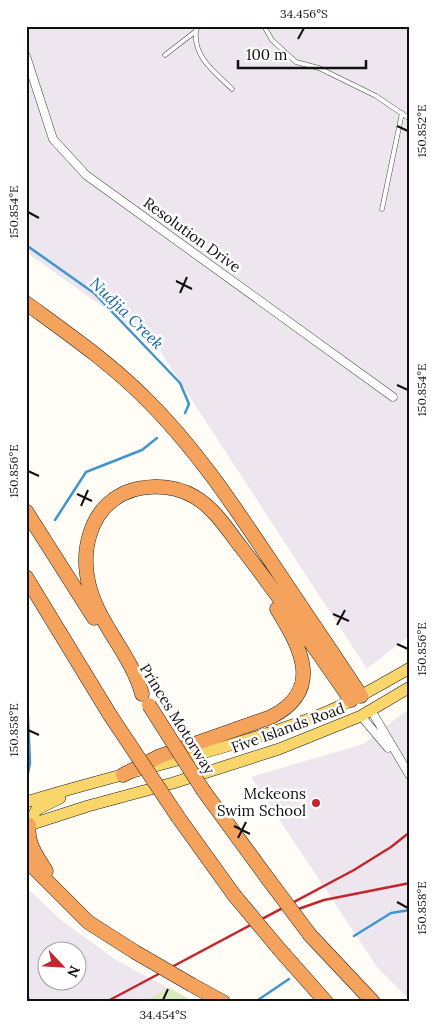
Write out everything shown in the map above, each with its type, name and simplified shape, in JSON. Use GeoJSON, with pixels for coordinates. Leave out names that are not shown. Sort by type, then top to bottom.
{"type":"FeatureCollection","features":[{"type":"Feature","properties":{"kind":"highway"},"geometry":{"type":"LineString","coordinates":[[26,303],[90,350],[124,378],[196,455],[256,538],[356,698]]}},
{"type":"Feature","properties":{"kind":"highway"},"geometry":{"type":"LineString","coordinates":[[145,699],[138,679],[101,616],[87,575],[86,548],[91,529],[100,513],[113,500],[131,491],[164,487],[183,492],[209,507],[356,698]]}},
{"type":"Feature","properties":{"kind":"highway","name":"Princes Motorway"},"geometry":{"type":"LineString","coordinates":[[26,511],[203,790],[310,935],[373,1002]]}},
{"type":"Feature","properties":{"kind":"highway"},"geometry":{"type":"LineString","coordinates":[[123,775],[160,756],[271,717],[285,710],[299,693],[305,670],[302,656],[285,621],[259,579],[253,562]]}},
{"type":"Feature","properties":{"kind":"highway"},"geometry":{"type":"LineString","coordinates":[[26,577],[110,715],[178,816],[234,895],[326,1002]]}},
{"type":"Feature","properties":{"kind":"highway"},"geometry":{"type":"LineString","coordinates":[[28,821],[28,835],[34,852],[66,900]]}},
{"type":"Feature","properties":{"kind":"highway"},"geometry":{"type":"LineString","coordinates":[[26,860],[88,922],[135,952],[223,1002]]}},
{"type":"Feature","properties":{"kind":"main road","name":"Five Islands Road"},"geometry":{"type":"LineString","coordinates":[[26,802],[257,737],[320,715],[356,698],[410,668]]}},
{"type":"Feature","properties":{"kind":"main road","name":"Five Islands Road"},"geometry":{"type":"LineString","coordinates":[[28,821],[173,783],[279,749],[366,713],[410,687]]}},
{"type":"Feature","properties":{"kind":"main road"},"geometry":{"type":"LineString","coordinates":[[356,698],[366,713]]}},
{"type":"Feature","properties":{"kind":"main road"},"geometry":{"type":"LineString","coordinates":[[28,821],[44,805],[98,781]]}},
{"type":"Feature","properties":{"kind":"street","name":"Resolution Drive"},"geometry":{"type":"LineString","coordinates":[[26,56],[53,139],[86,175],[393,397]]}},
{"type":"Feature","properties":{"kind":"street"},"geometry":{"type":"LineString","coordinates":[[366,713],[410,776]]}},
{"type":"Feature","properties":{"kind":"lane"},"geometry":{"type":"LineString","coordinates":[[264,26],[272,40],[296,62],[319,68],[376,96],[410,119]]}},
{"type":"Feature","properties":{"kind":"lane"},"geometry":{"type":"LineString","coordinates":[[165,55],[197,29]]}},
{"type":"Feature","properties":{"kind":"lane"},"geometry":{"type":"LineString","coordinates":[[197,29],[196,48],[204,60],[232,89]]}},
{"type":"Feature","properties":{"kind":"lane"},"geometry":{"type":"LineString","coordinates":[[382,209],[402,113]]}},
{"type":"Feature","properties":{"kind":"shaded area"},"geometry":{"type":"Polygon","coordinates":[[[26,26],[410,26],[410,635],[367,669],[156,345],[26,252],[26,26]]]}},
{"type":"Feature","properties":{"kind":"shaded area"},"geometry":{"type":"Polygon","coordinates":[[[410,708],[410,1000],[377,967],[251,777],[363,744],[410,708]]]}},
{"type":"Feature","properties":{"kind":"shaded area"},"geometry":{"type":"Polygon","coordinates":[[[26,887],[61,920],[116,960],[194,1002],[26,1002],[26,887]]]}},
{"type":"Feature","properties":{"kind":"green space"},"geometry":{"type":"Polygon","coordinates":[[[170,988],[194,1002],[142,1002],[170,988]]]}},
{"type":"Feature","properties":{"kind":"waterway","name":"Nudjia Creek"},"geometry":{"type":"LineString","coordinates":[[26,245],[94,293],[180,383],[189,404],[185,413]]}},
{"type":"Feature","properties":{"kind":"waterway","name":"Nudjia Creek"},"geometry":{"type":"LineString","coordinates":[[55,520],[86,472],[142,450],[157,438]]}},
{"type":"Feature","properties":{"kind":"waterway","name":"Nudjia Creek"},"geometry":{"type":"LineString","coordinates":[[26,673],[30,763],[27,778]]}},
{"type":"Feature","properties":{"kind":"waterway"},"geometry":{"type":"LineString","coordinates":[[354,936],[391,913],[410,910]]}},
{"type":"Feature","properties":{"kind":"waterway"},"geometry":{"type":"LineString","coordinates":[[255,1002],[289,979]]}},
{"type":"Feature","properties":{"kind":"waterway","name":"Nudjia Creek"},"geometry":{"type":"LineString","coordinates":[[26,988],[29,1002]]}},
{"type":"Feature","properties":{"kind":"railway"},"geometry":{"type":"LineString","coordinates":[[106,1002],[354,870],[391,847],[410,832]]}},
{"type":"Feature","properties":{"kind":"railway"},"geometry":{"type":"LineString","coordinates":[[287,913],[324,900],[410,883]]}},
{"type":"Feature","properties":{"kind":"place","name":"Mckeons Swim School"},"geometry":{"type":"Point","coordinates":[316,803]}}]}
